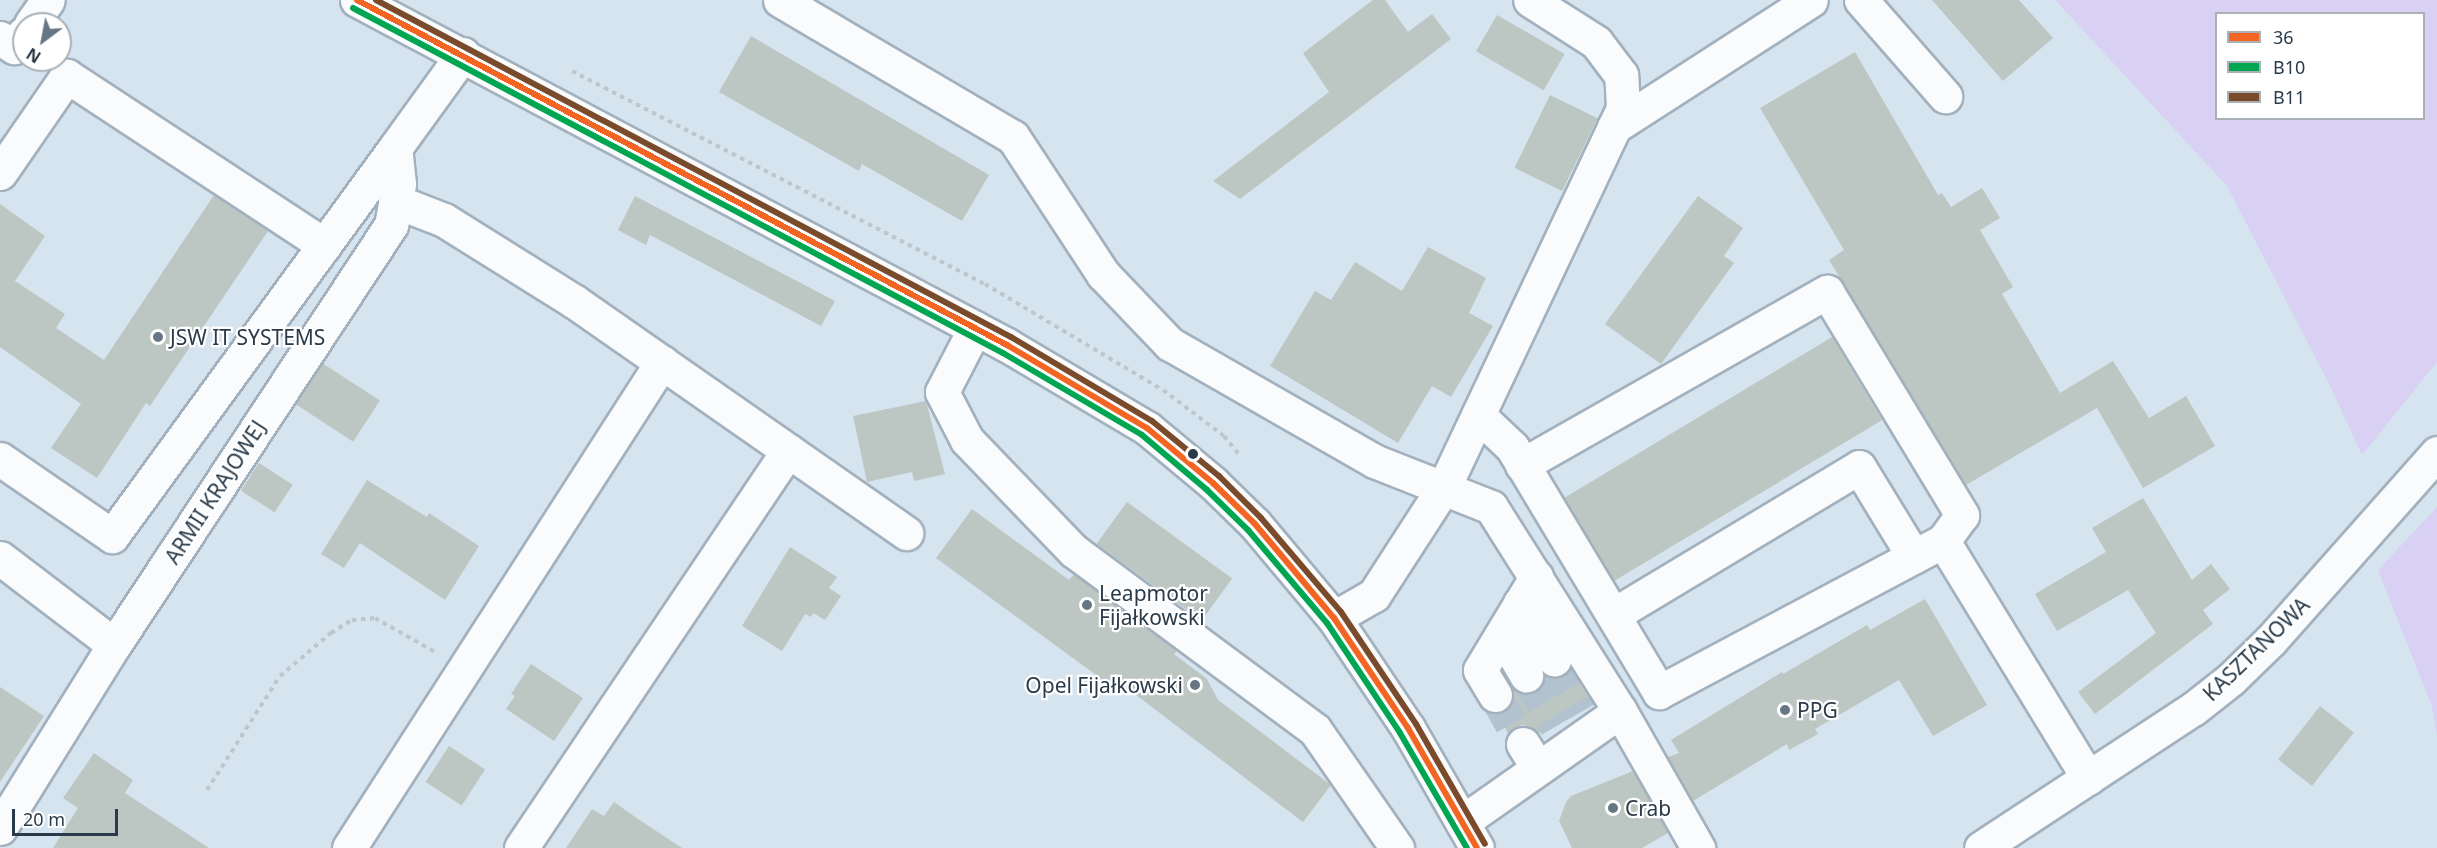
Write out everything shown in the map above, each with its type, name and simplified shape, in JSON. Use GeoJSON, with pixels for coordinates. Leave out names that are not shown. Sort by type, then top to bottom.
{"type":"FeatureCollection","features":[{"type":"Feature","properties":{"kind":"street"},"geometry":{"type":"LineString","coordinates":[[357,0],[463,54],[975,328],[1147,428],[1213,483],[1255,524],[1334,618],[1408,728],[1470,835],[1531,756],[1600,716]]}},
{"type":"Feature","properties":{"kind":"street"},"geometry":{"type":"LineString","coordinates":[[780,0],[1013,137],[1103,274],[1170,344],[1374,461],[1491,507],[1528,590],[1554,659]]}},
{"type":"Feature","properties":{"kind":"street"},"geometry":{"type":"LineString","coordinates":[[1334,618],[1374,595],[1444,487],[1623,108],[1621,75],[1596,42],[1530,0]]}},
{"type":"Feature","properties":{"kind":"street"},"geometry":{"type":"LineString","coordinates":[[1614,127],[1811,0]]}},
{"type":"Feature","properties":{"kind":"street"},"geometry":{"type":"LineString","coordinates":[[1861,0],[1946,96]]}},
{"type":"Feature","properties":{"kind":"street"},"geometry":{"type":"LineString","coordinates":[[0,459],[112,536],[463,54]]}},
{"type":"Feature","properties":{"kind":"street"},"geometry":{"type":"LineString","coordinates":[[0,173],[67,76],[324,245]]}},
{"type":"Feature","properties":{"kind":"street","name":"ARMII KRAJOWEJ"},"geometry":{"type":"LineString","coordinates":[[0,828],[114,645],[391,225],[399,184],[395,148]]}},
{"type":"Feature","properties":{"kind":"street"},"geometry":{"type":"LineString","coordinates":[[395,201],[444,220],[575,302],[906,533]]}},
{"type":"Feature","properties":{"kind":"street"},"geometry":{"type":"LineString","coordinates":[[1478,414],[1512,447],[1522,465],[1659,692],[1943,542],[1962,514],[1827,292],[1522,465]]}},
{"type":"Feature","properties":{"kind":"street"},"geometry":{"type":"LineString","coordinates":[[975,328],[942,392],[967,440],[1074,551],[1315,730],[1397,848]]}},
{"type":"Feature","properties":{"kind":"street"},"geometry":{"type":"LineString","coordinates":[[349,848],[662,362]]}},
{"type":"Feature","properties":{"kind":"street"},"geometry":{"type":"LineString","coordinates":[[521,848],[788,450]]}},
{"type":"Feature","properties":{"kind":"street","name":"KASZTANOWA"},"geometry":{"type":"LineString","coordinates":[[1982,848],[2193,709],[2232,679],[2278,633],[2437,453]]}},
{"type":"Feature","properties":{"kind":"street"},"geometry":{"type":"LineString","coordinates":[[1613,615],[1859,467],[1914,557]]}},
{"type":"Feature","properties":{"kind":"street"},"geometry":{"type":"LineString","coordinates":[[1943,542],[2088,778]]}},
{"type":"Feature","properties":{"kind":"street"},"geometry":{"type":"LineString","coordinates":[[0,558],[114,645]]}},
{"type":"Feature","properties":{"kind":"street"},"geometry":{"type":"LineString","coordinates":[[1495,695],[1480,670],[1528,590]]}},
{"type":"Feature","properties":{"kind":"street"},"geometry":{"type":"LineString","coordinates":[[1528,590],[1600,716],[1698,848]]}},
{"type":"Feature","properties":{"kind":"street"},"geometry":{"type":"LineString","coordinates":[[1502,634],[1526,675]]}},
{"type":"Feature","properties":{"kind":"path"},"geometry":{"type":"LineString","coordinates":[[207,790],[280,676],[331,633],[352,620],[375,618],[464,669]]}},
{"type":"Feature","properties":{"kind":"shaded area"},"geometry":{"type":"Polygon","coordinates":[[[2055,0],[2437,0],[2437,362],[2362,455],[2329,384],[2227,186],[2055,0]]]}},
{"type":"Feature","properties":{"kind":"shaded area"},"geometry":{"type":"Polygon","coordinates":[[[2437,507],[2437,735],[2432,707],[2378,570],[2437,507]]]}},
{"type":"Feature","properties":{"kind":"building"},"geometry":{"type":"Polygon","coordinates":[[[1373,0],[1385,0],[1408,32],[1432,14],[1451,39],[1240,199],[1213,181],[1329,92],[1303,53],[1373,0]]]}},
{"type":"Feature","properties":{"kind":"building"},"geometry":{"type":"Polygon","coordinates":[[[1932,0],[2019,0],[2053,38],[2003,81],[1932,0]]]}},
{"type":"Feature","properties":{"kind":"building"},"geometry":{"type":"Polygon","coordinates":[[[1497,15],[1565,54],[1544,90],[1476,51],[1497,15]]]}},
{"type":"Feature","properties":{"kind":"building"},"geometry":{"type":"Polygon","coordinates":[[[751,36],[989,175],[962,221],[862,164],[859,171],[719,92],[751,36]]]}},
{"type":"Feature","properties":{"kind":"building"},"geometry":{"type":"Polygon","coordinates":[[[1855,52],[1938,195],[1942,193],[1951,207],[1982,188],[2000,218],[1980,230],[2013,287],[2002,294],[2060,393],[2113,361],[2149,418],[2186,396],[2215,446],[2143,488],[2097,408],[1966,485],[1829,260],[1844,250],[1760,108],[1855,52]]]}},
{"type":"Feature","properties":{"kind":"building"},"geometry":{"type":"Polygon","coordinates":[[[1550,95],[1598,118],[1562,191],[1514,168],[1550,95]]]}},
{"type":"Feature","properties":{"kind":"building","name":"JSW IT SYSTEMS"},"geometry":{"type":"Polygon","coordinates":[[[214,195],[268,231],[150,406],[146,403],[97,478],[51,448],[81,404],[0,347],[0,204],[45,236],[15,281],[65,314],[56,328],[104,360],[214,195]]]}},
{"type":"Feature","properties":{"kind":"building"},"geometry":{"type":"Polygon","coordinates":[[[635,196],[835,301],[821,326],[650,235],[646,245],[618,230],[635,196]]]}},
{"type":"Feature","properties":{"kind":"building"},"geometry":{"type":"Polygon","coordinates":[[[1698,196],[1743,228],[1724,256],[1734,263],[1661,364],[1605,324],[1698,196]]]}},
{"type":"Feature","properties":{"kind":"building"},"geometry":{"type":"Polygon","coordinates":[[[1428,247],[1486,278],[1469,313],[1493,326],[1451,397],[1432,386],[1398,443],[1270,366],[1315,291],[1331,300],[1355,262],[1402,291],[1428,247]]]}},
{"type":"Feature","properties":{"kind":"building"},"geometry":{"type":"Polygon","coordinates":[[[1832,337],[1882,420],[1614,581],[1564,498],[1832,337]]]}},
{"type":"Feature","properties":{"kind":"building"},"geometry":{"type":"Polygon","coordinates":[[[322,363],[380,401],[353,442],[295,404],[322,363]]]}},
{"type":"Feature","properties":{"kind":"building"},"geometry":{"type":"Polygon","coordinates":[[[926,401],[945,474],[914,481],[912,472],[867,482],[853,416],[926,401]]]}},
{"type":"Feature","properties":{"kind":"building"},"geometry":{"type":"Polygon","coordinates":[[[259,463],[293,485],[275,512],[241,491],[259,463]]]}},
{"type":"Feature","properties":{"kind":"building"},"geometry":{"type":"Polygon","coordinates":[[[367,480],[427,517],[429,513],[479,546],[445,600],[360,543],[344,568],[321,554],[367,480]]]}},
{"type":"Feature","properties":{"kind":"building"},"geometry":{"type":"Polygon","coordinates":[[[2143,498],[2192,580],[2211,564],[2230,589],[2203,610],[2213,624],[2095,714],[2078,692],[2156,633],[2128,590],[2057,631],[2035,594],[2106,552],[2092,528],[2143,498]]]}},
{"type":"Feature","properties":{"kind":"building"},"geometry":{"type":"Polygon","coordinates":[[[1127,502],[1232,578],[1202,620],[1096,544],[1127,502]]]}},
{"type":"Feature","properties":{"kind":"building"},"geometry":{"type":"Polygon","coordinates":[[[972,509],[1069,580],[1074,574],[1177,651],[1174,654],[1207,679],[1218,700],[1331,785],[1303,822],[1123,685],[1118,691],[936,558],[972,509]]]}},
{"type":"Feature","properties":{"kind":"building"},"geometry":{"type":"Polygon","coordinates":[[[790,547],[837,577],[829,588],[841,596],[825,620],[813,613],[811,617],[805,614],[782,651],[742,626],[790,547]]]}},
{"type":"Feature","properties":{"kind":"building","name":"PPG"},"geometry":{"type":"Polygon","coordinates":[[[1925,599],[1987,705],[1933,736],[1899,680],[1815,729],[1818,734],[1789,750],[1787,744],[1693,801],[1668,757],[1679,753],[1671,740],[1782,672],[1783,674],[1867,625],[1870,630],[1925,599]]]}},
{"type":"Feature","properties":{"kind":"building"},"geometry":{"type":"Polygon","coordinates":[[[531,664],[583,698],[554,741],[506,709],[515,696],[511,694],[531,664]]]}},
{"type":"Feature","properties":{"kind":"building"},"geometry":{"type":"Polygon","coordinates":[[[1570,668],[1592,702],[1538,733],[1523,725],[1508,733],[1497,713],[1505,711],[1512,704],[1514,695],[1511,686],[1526,694],[1542,685],[1545,675],[1555,678],[1563,675],[1570,668]]]}},
{"type":"Feature","properties":{"kind":"building"},"geometry":{"type":"Polygon","coordinates":[[[0,687],[44,716],[0,782],[0,687]]]}},
{"type":"Feature","properties":{"kind":"building"},"geometry":{"type":"Polygon","coordinates":[[[2320,706],[2354,732],[2312,786],[2278,760],[2320,706]]]}},
{"type":"Feature","properties":{"kind":"building"},"geometry":{"type":"Polygon","coordinates":[[[449,746],[485,769],[462,805],[426,782],[449,746]]]}},
{"type":"Feature","properties":{"kind":"building"},"geometry":{"type":"Polygon","coordinates":[[[94,753],[133,780],[125,793],[209,848],[53,848],[78,808],[63,798],[94,753]]]}},
{"type":"Feature","properties":{"kind":"building","name":"Crab"},"geometry":{"type":"Polygon","coordinates":[[[1633,771],[1668,833],[1642,848],[1572,848],[1559,821],[1566,802],[1571,796],[1633,771]]]}},
{"type":"Feature","properties":{"kind":"building"},"geometry":{"type":"Polygon","coordinates":[[[614,802],[682,848],[566,848],[592,809],[604,816],[614,802]]]}},
{"type":"Feature","properties":{"kind":"tunnel"},"geometry":{"type":"LineString","coordinates":[[1554,659],[1584,710]]}},
{"type":"Feature","properties":{"kind":"tunnel"},"geometry":{"type":"LineString","coordinates":[[1526,675],[1556,726]]}},
{"type":"Feature","properties":{"kind":"tunnel"},"geometry":{"type":"LineString","coordinates":[[1495,695],[1523,744]]}},
{"type":"Feature","properties":{"kind":"transit line","name":"36"},"geometry":{"type":"LineString","coordinates":[[357,0],[1007,345],[1147,428],[1213,483],[1255,524],[1334,618],[1408,728],[1477,848]]}},
{"type":"Feature","properties":{"kind":"transit line","name":"B11"},"geometry":{"type":"LineString","coordinates":[[376,0],[1011,337],[1152,421],[1219,476],[1261,518],[1341,612],[1416,724],[1485,844]]}},
{"type":"Feature","properties":{"kind":"transit line","name":"B10"},"geometry":{"type":"LineString","coordinates":[[353,8],[1003,353],[1142,435],[1207,490],[1248,530],[1327,623],[1400,733],[1467,848]]}},
{"type":"Feature","properties":{"kind":"place","name":"JSW IT SYSTEMS"},"geometry":{"type":"Point","coordinates":[158,337]}},
{"type":"Feature","properties":{"kind":"place","name":"Leapmotor Fijałkowski"},"geometry":{"type":"Point","coordinates":[1087,605]}},
{"type":"Feature","properties":{"kind":"place","name":"Opel Fijałkowski"},"geometry":{"type":"Point","coordinates":[1195,685]}},
{"type":"Feature","properties":{"kind":"place","name":"PPG"},"geometry":{"type":"Point","coordinates":[1785,710]}},
{"type":"Feature","properties":{"kind":"place","name":"Crab"},"geometry":{"type":"Point","coordinates":[1613,808]}}]}
